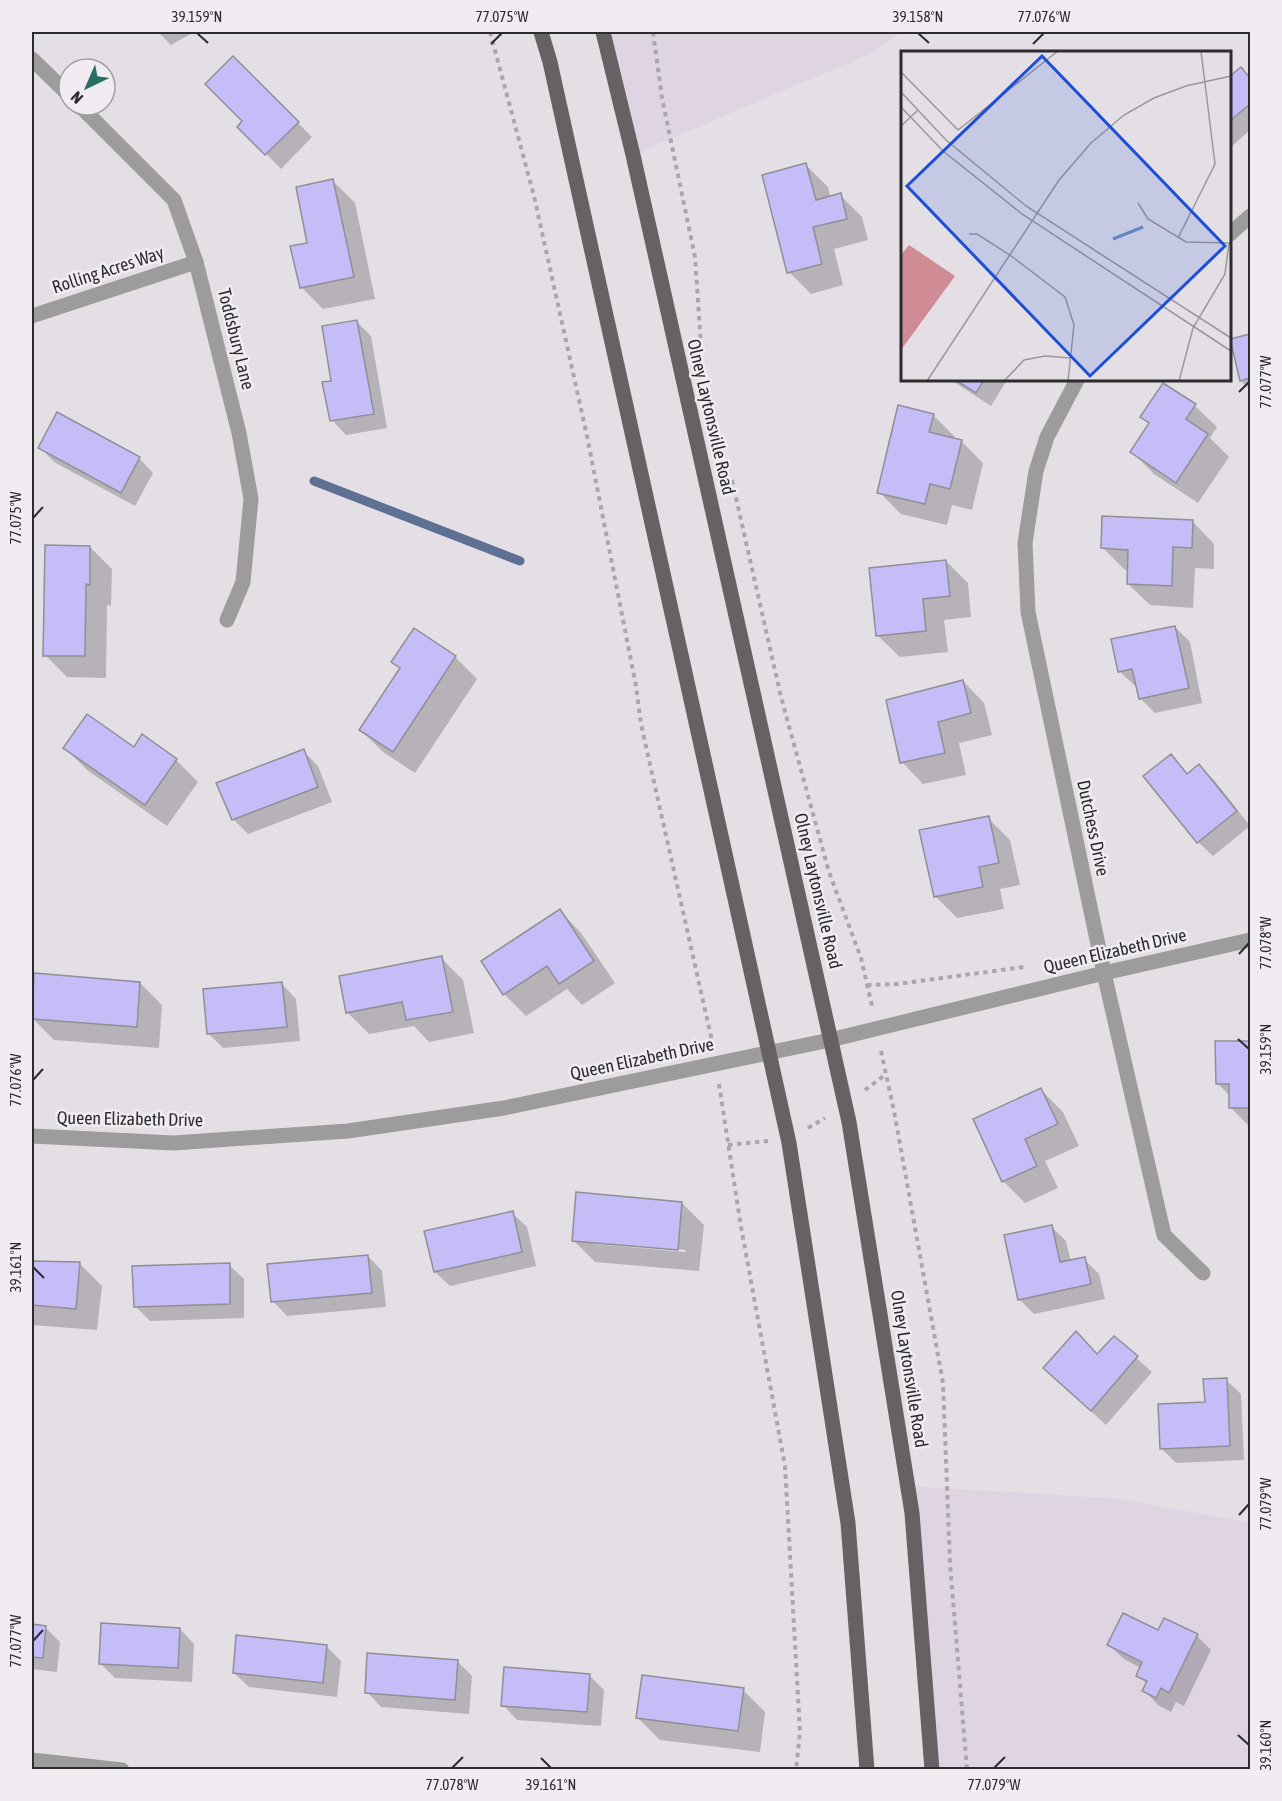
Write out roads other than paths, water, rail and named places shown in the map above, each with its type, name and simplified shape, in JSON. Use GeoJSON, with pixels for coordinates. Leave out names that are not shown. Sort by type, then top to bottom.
{"type":"FeatureCollection","features":[{"type":"Feature","properties":{"kind":"main road"},"geometry":{"type":"LineString","coordinates":[[541,32],[552,73],[788,1140],[848,1524],[867,1770]]}},
{"type":"Feature","properties":{"kind":"main road","name":"Olney Laytonsville Road"},"geometry":{"type":"LineString","coordinates":[[603,32],[633,155],[845,1106],[912,1513],[932,1770]]}},
{"type":"Feature","properties":{"kind":"street"},"geometry":{"type":"LineString","coordinates":[[32,59],[57,83]]}},
{"type":"Feature","properties":{"kind":"street","name":"Toddsbury Lane"},"geometry":{"type":"LineString","coordinates":[[91,117],[174,200],[196,262],[239,433],[251,499],[243,582],[227,621]]}},
{"type":"Feature","properties":{"kind":"street"},"geometry":{"type":"LineString","coordinates":[[1231,233],[1251,216]]}},
{"type":"Feature","properties":{"kind":"street","name":"Rolling Acres Way"},"geometry":{"type":"LineString","coordinates":[[32,316],[196,262]]}},
{"type":"Feature","properties":{"kind":"street","name":"Dutchess Drive"},"geometry":{"type":"LineString","coordinates":[[1076,381],[1047,437],[1036,471],[1025,543],[1028,612],[1104,973],[1164,1236],[1203,1273]]}},
{"type":"Feature","properties":{"kind":"street","name":"Queen Elizabeth Drive"},"geometry":{"type":"LineString","coordinates":[[32,1136],[174,1143],[348,1131],[504,1108],[830,1040],[1104,973],[1251,940]]}},
{"type":"Feature","properties":{"kind":"street"},"geometry":{"type":"LineString","coordinates":[[32,1760],[122,1770]]}},
{"type":"Feature","properties":{"kind":"waterway"},"geometry":{"type":"LineString","coordinates":[[314,481],[520,561]]}}]}
